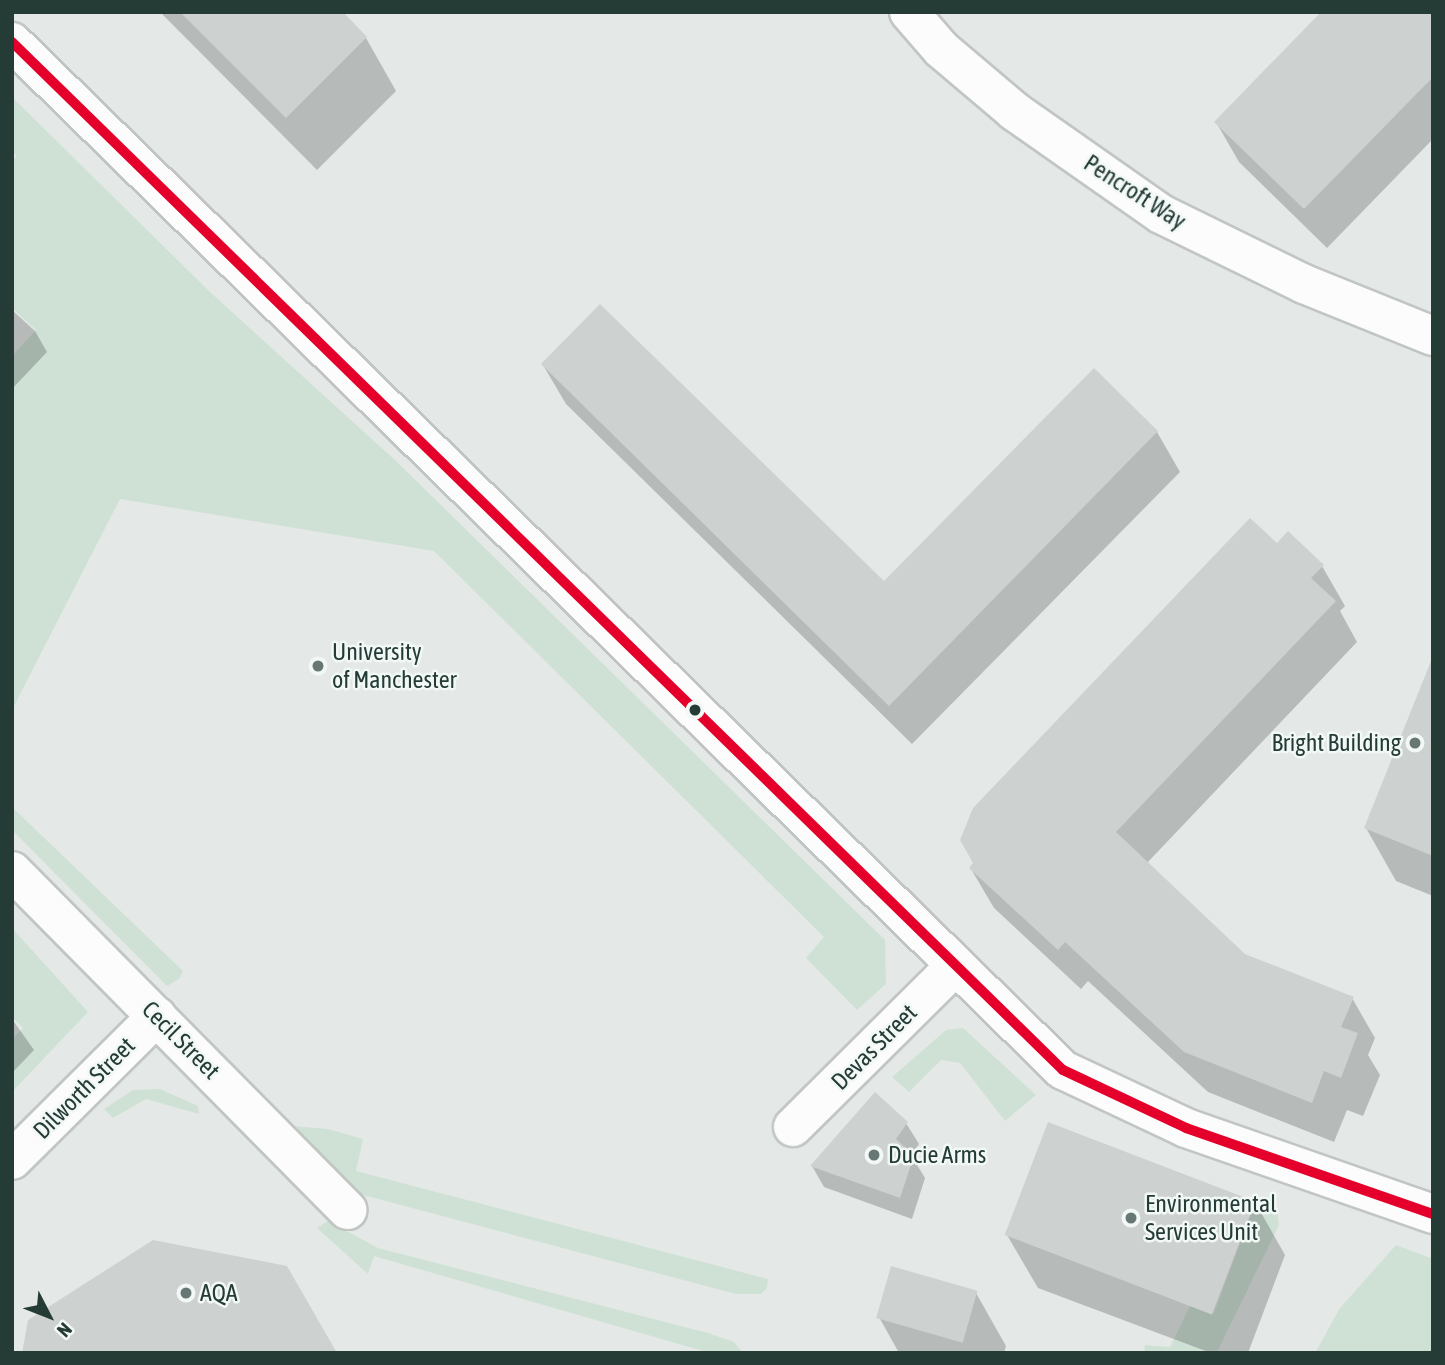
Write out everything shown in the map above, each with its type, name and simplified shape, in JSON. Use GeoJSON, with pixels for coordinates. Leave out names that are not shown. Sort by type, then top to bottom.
{"type":"FeatureCollection","features":[{"type":"Feature","properties":{"kind":"street","name":"Pencroft Way"},"geometry":{"type":"LineString","coordinates":[[909,12],[941,49],[1014,111],[1161,214],[1304,284],[1433,336]]}},
{"type":"Feature","properties":{"kind":"street"},"geometry":{"type":"LineString","coordinates":[[12,42],[1063,1070],[1186,1128],[1433,1214]]}},
{"type":"Feature","properties":{"kind":"street","name":"Cecil Street"},"geometry":{"type":"LineString","coordinates":[[12,871],[348,1210]]}},
{"type":"Feature","properties":{"kind":"street","name":"Devas Street"},"geometry":{"type":"LineString","coordinates":[[793,1127],[955,966]]}},
{"type":"Feature","properties":{"kind":"street","name":"Dilworth Street"},"geometry":{"type":"LineString","coordinates":[[12,1160],[157,1016]]}},
{"type":"Feature","properties":{"kind":"green space"},"geometry":{"type":"Polygon","coordinates":[[[12,97],[210,292],[396,461],[885,940],[886,984],[857,1010],[806,958],[824,937],[434,551],[120,499],[12,710],[12,356],[36,330],[12,308],[12,161],[17,156],[12,152],[12,97]]]}},
{"type":"Feature","properties":{"kind":"green space"},"geometry":{"type":"Polygon","coordinates":[[[12,807],[183,971],[179,979],[167,986],[12,830],[12,807]]]}},
{"type":"Feature","properties":{"kind":"green space"},"geometry":{"type":"Polygon","coordinates":[[[12,928],[88,1012],[12,1092],[12,1040],[23,1028],[12,1017],[12,928]]]}},
{"type":"Feature","properties":{"kind":"green space"},"geometry":{"type":"Polygon","coordinates":[[[963,1028],[1036,1095],[1005,1121],[960,1063],[941,1060],[909,1092],[892,1077],[946,1030],[963,1028]]]}},
{"type":"Feature","properties":{"kind":"green space"},"geometry":{"type":"Polygon","coordinates":[[[160,1089],[198,1106],[199,1114],[146,1099],[113,1118],[104,1109],[133,1090],[160,1089]]]}},
{"type":"Feature","properties":{"kind":"green space"},"geometry":{"type":"Polygon","coordinates":[[[292,1126],[328,1129],[363,1139],[356,1171],[768,1279],[767,1288],[761,1294],[736,1294],[363,1195],[341,1185],[292,1126]]]}},
{"type":"Feature","properties":{"kind":"green space"},"geometry":{"type":"Polygon","coordinates":[[[1265,1196],[1277,1210],[1279,1225],[1218,1350],[1144,1353],[1145,1345],[1170,1347],[1191,1304],[1214,1313],[1256,1201],[1265,1196]]]}},
{"type":"Feature","properties":{"kind":"green space"},"geometry":{"type":"Polygon","coordinates":[[[328,1221],[378,1248],[708,1333],[734,1342],[743,1353],[710,1353],[374,1256],[368,1274],[317,1228],[328,1221]]]}},
{"type":"Feature","properties":{"kind":"green space"},"geometry":{"type":"Polygon","coordinates":[[[1396,1245],[1433,1259],[1433,1353],[1315,1353],[1340,1308],[1396,1245]]]}},
{"type":"Feature","properties":{"kind":"building"},"geometry":{"type":"Polygon","coordinates":[[[180,12],[343,12],[367,37],[286,118],[180,12]]]}},
{"type":"Feature","properties":{"kind":"building"},"geometry":{"type":"Polygon","coordinates":[[[1321,12],[1433,12],[1433,77],[1304,209],[1214,122],[1321,12]]]}},
{"type":"Feature","properties":{"kind":"building"},"geometry":{"type":"Polygon","coordinates":[[[600,304],[884,581],[1094,368],[1158,431],[889,706],[541,364],[600,304]]]}},
{"type":"Feature","properties":{"kind":"building"},"geometry":{"type":"Polygon","coordinates":[[[1250,518],[1277,543],[1288,531],[1324,565],[1311,578],[1336,601],[1116,832],[1245,954],[1354,997],[1341,1027],[1358,1033],[1341,1078],[1324,1071],[1312,1103],[1184,1052],[1065,942],[1058,950],[969,868],[973,863],[960,840],[973,808],[1250,518]]]}},
{"type":"Feature","properties":{"kind":"building","name":"Bright Building"},"geometry":{"type":"Polygon","coordinates":[[[1431,661],[1433,662],[1433,856],[1364,828],[1431,661]]]}},
{"type":"Feature","properties":{"kind":"building"},"geometry":{"type":"Polygon","coordinates":[[[875,1092],[908,1122],[896,1139],[914,1156],[900,1198],[810,1166],[875,1092]]]}},
{"type":"Feature","properties":{"kind":"building","name":"Environmental Services Unit"},"geometry":{"type":"Polygon","coordinates":[[[1048,1122],[1255,1202],[1212,1315],[1005,1235],[1048,1122]]]}},
{"type":"Feature","properties":{"kind":"building","name":"AQA"},"geometry":{"type":"Polygon","coordinates":[[[153,1240],[287,1266],[337,1353],[22,1353],[28,1320],[153,1240]]]}},
{"type":"Feature","properties":{"kind":"building"},"geometry":{"type":"Polygon","coordinates":[[[891,1266],[978,1291],[963,1343],[876,1318],[891,1266]]]}},
{"type":"Feature","properties":{"kind":"transit line"},"geometry":{"type":"LineString","coordinates":[[12,42],[1063,1070],[1186,1128],[1433,1214]]}},
{"type":"Feature","properties":{"kind":"place","name":"University of Manchester"},"geometry":{"type":"Point","coordinates":[318,666]}},
{"type":"Feature","properties":{"kind":"place","name":"Bright Building"},"geometry":{"type":"Point","coordinates":[1415,743]}},
{"type":"Feature","properties":{"kind":"place","name":"Ducie Arms"},"geometry":{"type":"Point","coordinates":[874,1155]}},
{"type":"Feature","properties":{"kind":"place","name":"Environmental Services Unit"},"geometry":{"type":"Point","coordinates":[1131,1218]}},
{"type":"Feature","properties":{"kind":"place","name":"AQA"},"geometry":{"type":"Point","coordinates":[186,1293]}}]}
